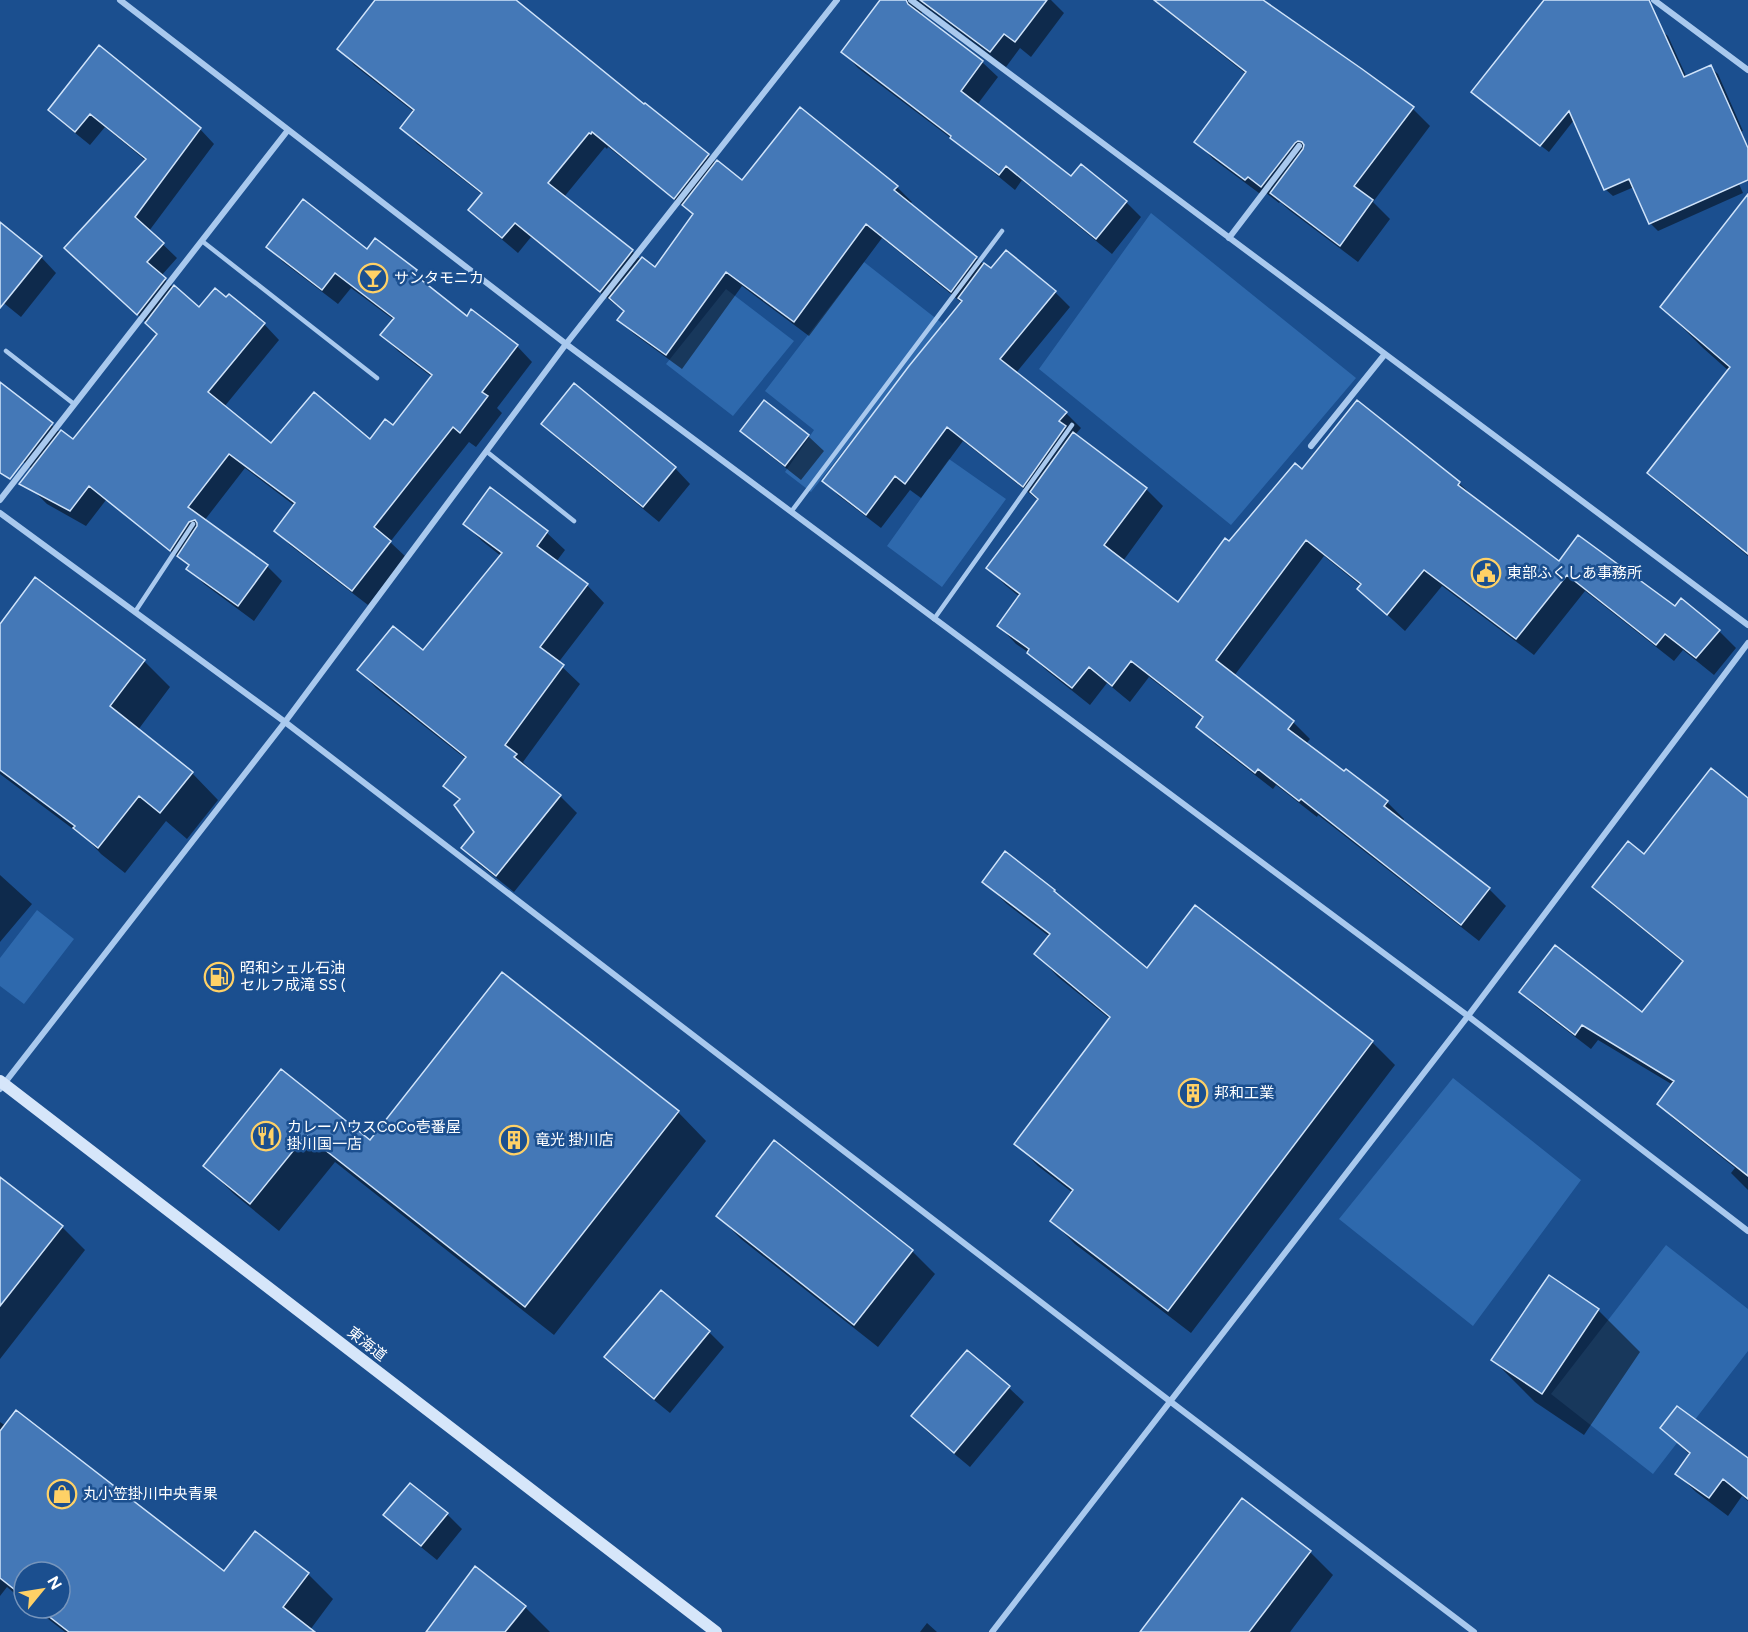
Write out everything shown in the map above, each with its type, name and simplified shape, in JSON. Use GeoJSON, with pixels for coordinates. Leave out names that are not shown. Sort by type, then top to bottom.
{"type":"FeatureCollection","features":[{"type":"Feature","properties":{"kind":"main road","name":"東海道"},"geometry":{"type":"LineString","coordinates":[[1,1085],[716,1632]]}},
{"type":"Feature","properties":{"kind":"street"},"geometry":{"type":"LineString","coordinates":[[120,0],[566,344],[1468,1016],[1748,1231]]}},
{"type":"Feature","properties":{"kind":"street"},"geometry":{"type":"LineString","coordinates":[[1,1085],[285,722],[566,344],[837,0]]}},
{"type":"Feature","properties":{"kind":"street"},"geometry":{"type":"LineString","coordinates":[[911,0],[1748,625]]}},
{"type":"Feature","properties":{"kind":"street"},"geometry":{"type":"LineString","coordinates":[[1654,0],[1748,70]]}},
{"type":"Feature","properties":{"kind":"street"},"geometry":{"type":"LineString","coordinates":[[0,500],[288,130]]}},
{"type":"Feature","properties":{"kind":"street"},"geometry":{"type":"LineString","coordinates":[[1229,238],[1299,146]]}},
{"type":"Feature","properties":{"kind":"street"},"geometry":{"type":"LineString","coordinates":[[1311,447],[1384,354]]}},
{"type":"Feature","properties":{"kind":"street"},"geometry":{"type":"LineString","coordinates":[[0,513],[285,722],[1474,1632]]}},
{"type":"Feature","properties":{"kind":"street"},"geometry":{"type":"LineString","coordinates":[[992,1632],[1468,1016],[1748,643]]}},
{"type":"Feature","properties":{"kind":"lane"},"geometry":{"type":"LineString","coordinates":[[791,512],[1002,231]]}},
{"type":"Feature","properties":{"kind":"lane"},"geometry":{"type":"LineString","coordinates":[[202,241],[377,378]]}},
{"type":"Feature","properties":{"kind":"lane"},"geometry":{"type":"LineString","coordinates":[[6,351],[74,404]]}},
{"type":"Feature","properties":{"kind":"lane"},"geometry":{"type":"LineString","coordinates":[[934,619],[1072,425]]}},
{"type":"Feature","properties":{"kind":"lane"},"geometry":{"type":"LineString","coordinates":[[486,451],[574,521]]}},
{"type":"Feature","properties":{"kind":"lane"},"geometry":{"type":"LineString","coordinates":[[135,612],[193,524]]}},
{"type":"Feature","properties":{"kind":"shaded area"},"geometry":{"type":"Polygon","coordinates":[[[1151,213],[1356,378],[1231,525],[1039,369],[1151,213]]]}},
{"type":"Feature","properties":{"kind":"shaded area"},"geometry":{"type":"Polygon","coordinates":[[[864,262],[943,324],[811,492],[785,472],[814,430],[765,391],[864,262]]]}},
{"type":"Feature","properties":{"kind":"shaded area"},"geometry":{"type":"Polygon","coordinates":[[[726,289],[794,341],[733,416],[666,364],[726,289]]]}},
{"type":"Feature","properties":{"kind":"shaded area"},"geometry":{"type":"Polygon","coordinates":[[[949,459],[1006,499],[942,587],[887,546],[949,459]]]}},
{"type":"Feature","properties":{"kind":"shaded area"},"geometry":{"type":"Polygon","coordinates":[[[37,910],[74,939],[24,1004],[0,986],[0,958],[37,910]]]}},
{"type":"Feature","properties":{"kind":"shaded area"},"geometry":{"type":"Polygon","coordinates":[[[1453,1078],[1581,1180],[1473,1326],[1339,1219],[1453,1078]]]}},
{"type":"Feature","properties":{"kind":"shaded area"},"geometry":{"type":"Polygon","coordinates":[[[1666,1245],[1748,1309],[1748,1351],[1653,1474],[1551,1394],[1666,1245]]]}},
{"type":"Feature","properties":{"kind":"building"},"geometry":{"type":"Polygon","coordinates":[[[375,0],[516,0],[709,154],[674,199],[592,132],[548,183],[633,250],[600,292],[515,223],[502,238],[468,210],[482,193],[400,128],[414,110],[337,49],[375,0]]]}},
{"type":"Feature","properties":{"kind":"building"},"geometry":{"type":"Polygon","coordinates":[[[880,0],[906,0],[908,4],[983,61],[961,91],[1071,176],[1081,164],[1127,201],[1096,239],[1006,166],[999,175],[841,52],[880,0]]]}},
{"type":"Feature","properties":{"kind":"building"},"geometry":{"type":"Polygon","coordinates":[[[920,0],[1047,0],[1015,42],[1004,34],[990,52],[920,0]]]}},
{"type":"Feature","properties":{"kind":"building"},"geometry":{"type":"Polygon","coordinates":[[[1154,0],[1263,0],[1414,107],[1354,186],[1373,200],[1340,246],[1270,193],[1303,149],[1302,142],[1295,143],[1261,187],[1248,177],[1245,180],[1194,142],[1246,72],[1154,0]]]}},
{"type":"Feature","properties":{"kind":"building"},"geometry":{"type":"Polygon","coordinates":[[[1544,0],[1649,0],[1684,77],[1711,65],[1748,148],[1748,180],[1649,224],[1629,179],[1604,190],[1569,111],[1540,146],[1471,92],[1544,0]]]}},
{"type":"Feature","properties":{"kind":"building"},"geometry":{"type":"Polygon","coordinates":[[[99,45],[201,128],[135,217],[164,243],[147,262],[166,278],[137,315],[64,248],[146,159],[90,114],[75,132],[48,110],[99,45]]]}},
{"type":"Feature","properties":{"kind":"building"},"geometry":{"type":"Polygon","coordinates":[[[800,107],[898,186],[894,190],[977,257],[951,292],[866,224],[794,322],[726,272],[666,355],[617,320],[624,311],[609,298],[642,257],[655,267],[693,214],[682,205],[717,160],[742,180],[800,107]]]}},
{"type":"Feature","properties":{"kind":"building"},"geometry":{"type":"Polygon","coordinates":[[[1748,194],[1748,554],[1647,473],[1730,367],[1660,307],[1748,194]]]}},
{"type":"Feature","properties":{"kind":"building"},"geometry":{"type":"Polygon","coordinates":[[[303,199],[367,249],[375,238],[417,270],[414,274],[467,316],[471,309],[518,345],[482,392],[488,396],[460,433],[453,427],[374,527],[391,541],[352,591],[274,531],[295,503],[229,454],[188,507],[268,565],[238,606],[186,569],[189,565],[177,556],[197,526],[195,520],[189,522],[170,551],[89,486],[70,511],[19,484],[61,430],[73,439],[157,334],[145,323],[174,285],[199,307],[215,288],[226,297],[229,294],[265,323],[208,392],[271,443],[314,392],[370,439],[385,419],[393,425],[432,375],[380,335],[394,318],[335,273],[322,290],[266,247],[303,199]]]}},
{"type":"Feature","properties":{"kind":"building"},"geometry":{"type":"Polygon","coordinates":[[[0,222],[42,256],[0,308],[0,222]]]}},
{"type":"Feature","properties":{"kind":"building"},"geometry":{"type":"Polygon","coordinates":[[[1006,250],[1056,291],[1000,359],[1067,412],[1059,421],[1066,426],[1023,487],[947,427],[905,484],[895,476],[866,515],[822,481],[909,366],[962,301],[958,298],[984,263],[991,268],[1006,250]]]}},
{"type":"Feature","properties":{"kind":"building"},"geometry":{"type":"Polygon","coordinates":[[[0,382],[53,423],[10,479],[0,473],[0,382]]]}},
{"type":"Feature","properties":{"kind":"building"},"geometry":{"type":"Polygon","coordinates":[[[574,383],[676,467],[643,507],[541,424],[574,383]]]}},
{"type":"Feature","properties":{"kind":"building"},"geometry":{"type":"Polygon","coordinates":[[[764,400],[809,435],[785,466],[740,431],[764,400]]]}},
{"type":"Feature","properties":{"kind":"building"},"geometry":{"type":"Polygon","coordinates":[[[1357,400],[1460,482],[1458,485],[1559,561],[1578,535],[1675,606],[1681,598],[1720,630],[1696,658],[1665,634],[1656,645],[1567,575],[1516,639],[1424,570],[1387,615],[1357,589],[1361,584],[1306,540],[1216,660],[1294,721],[1288,729],[1388,801],[1384,806],[1490,888],[1461,925],[1301,799],[1299,801],[1258,769],[1255,773],[1196,727],[1203,717],[1131,661],[1112,686],[1089,667],[1072,688],[1027,653],[1029,649],[997,626],[1020,594],[986,568],[1038,499],[1030,492],[1073,432],[1147,488],[1104,545],[1178,602],[1225,538],[1229,541],[1295,463],[1302,469],[1357,400]]]}},
{"type":"Feature","properties":{"kind":"building"},"geometry":{"type":"Polygon","coordinates":[[[490,487],[548,531],[537,546],[588,584],[540,647],[564,665],[505,745],[517,754],[514,757],[561,795],[496,876],[461,848],[474,832],[454,805],[460,799],[443,786],[466,757],[357,670],[393,626],[423,650],[502,553],[463,524],[490,487]]]}},
{"type":"Feature","properties":{"kind":"building"},"geometry":{"type":"Polygon","coordinates":[[[35,577],[145,660],[110,706],[193,772],[160,813],[139,796],[98,848],[73,828],[75,826],[0,770],[0,624],[35,577]]]}},
{"type":"Feature","properties":{"kind":"building"},"geometry":{"type":"Polygon","coordinates":[[[1711,768],[1748,798],[1748,1176],[1657,1104],[1674,1081],[1582,1025],[1575,1035],[1519,992],[1555,945],[1642,1012],[1683,961],[1592,887],[1628,841],[1644,854],[1711,768]]]}},
{"type":"Feature","properties":{"kind":"building","name":"邦和工業"},"geometry":{"type":"Polygon","coordinates":[[[1005,851],[1147,968],[1195,905],[1373,1041],[1168,1311],[1050,1221],[1073,1190],[1014,1144],[1110,1017],[1034,954],[1050,934],[982,882],[1005,851]]]}},
{"type":"Feature","properties":{"kind":"building","name":"竜光 掛川店"},"geometry":{"type":"Polygon","coordinates":[[[502,972],[679,1111],[525,1307],[306,1135],[250,1204],[203,1166],[281,1069],[370,1140],[502,972]]]}},
{"type":"Feature","properties":{"kind":"building"},"geometry":{"type":"Polygon","coordinates":[[[774,1140],[913,1250],[854,1325],[716,1216],[774,1140]]]}},
{"type":"Feature","properties":{"kind":"building"},"geometry":{"type":"Polygon","coordinates":[[[0,1177],[63,1226],[0,1306],[0,1177]]]}},
{"type":"Feature","properties":{"kind":"building"},"geometry":{"type":"Polygon","coordinates":[[[1549,1275],[1599,1309],[1542,1394],[1491,1360],[1549,1275]]]}},
{"type":"Feature","properties":{"kind":"building"},"geometry":{"type":"Polygon","coordinates":[[[661,1290],[710,1331],[654,1399],[604,1357],[661,1290]]]}},
{"type":"Feature","properties":{"kind":"building"},"geometry":{"type":"Polygon","coordinates":[[[967,1350],[1010,1386],[954,1453],[911,1416],[967,1350]]]}},
{"type":"Feature","properties":{"kind":"building"},"geometry":{"type":"Polygon","coordinates":[[[1677,1406],[1748,1458],[1748,1499],[1723,1479],[1709,1498],[1675,1474],[1690,1453],[1660,1428],[1677,1406]]]}},
{"type":"Feature","properties":{"kind":"building","name":"丸小笠掛川中央青果"},"geometry":{"type":"Polygon","coordinates":[[[16,1410],[224,1571],[255,1531],[309,1573],[283,1607],[315,1632],[69,1632],[54,1620],[72,1620],[72,1560],[12,1560],[12,1588],[0,1578],[0,1431],[16,1410]]]}},
{"type":"Feature","properties":{"kind":"building"},"geometry":{"type":"Polygon","coordinates":[[[410,1483],[448,1513],[421,1546],[383,1515],[410,1483]]]}},
{"type":"Feature","properties":{"kind":"building"},"geometry":{"type":"Polygon","coordinates":[[[1242,1498],[1311,1551],[1249,1632],[1140,1632],[1242,1498]]]}},
{"type":"Feature","properties":{"kind":"building"},"geometry":{"type":"Polygon","coordinates":[[[475,1566],[526,1606],[505,1632],[426,1632],[475,1566]]]}},
{"type":"Feature","properties":{"kind":"place","name":"サンタモニカ"},"geometry":{"type":"Point","coordinates":[373,278]}},
{"type":"Feature","properties":{"kind":"place","name":"東部ふくしあ事務所"},"geometry":{"type":"Point","coordinates":[1486,573]}},
{"type":"Feature","properties":{"kind":"place","name":"昭和シェル石油 セルフ成滝 SS ("},"geometry":{"type":"Point","coordinates":[219,977]}},
{"type":"Feature","properties":{"kind":"place","name":"邦和工業"},"geometry":{"type":"Point","coordinates":[1193,1093]}},
{"type":"Feature","properties":{"kind":"place","name":"カレーハウスCoCo壱番屋 掛川国一店"},"geometry":{"type":"Point","coordinates":[266,1136]}},
{"type":"Feature","properties":{"kind":"place","name":"竜光 掛川店"},"geometry":{"type":"Point","coordinates":[514,1140]}},
{"type":"Feature","properties":{"kind":"place","name":"丸小笠掛川中央青果"},"geometry":{"type":"Point","coordinates":[62,1494]}}]}
